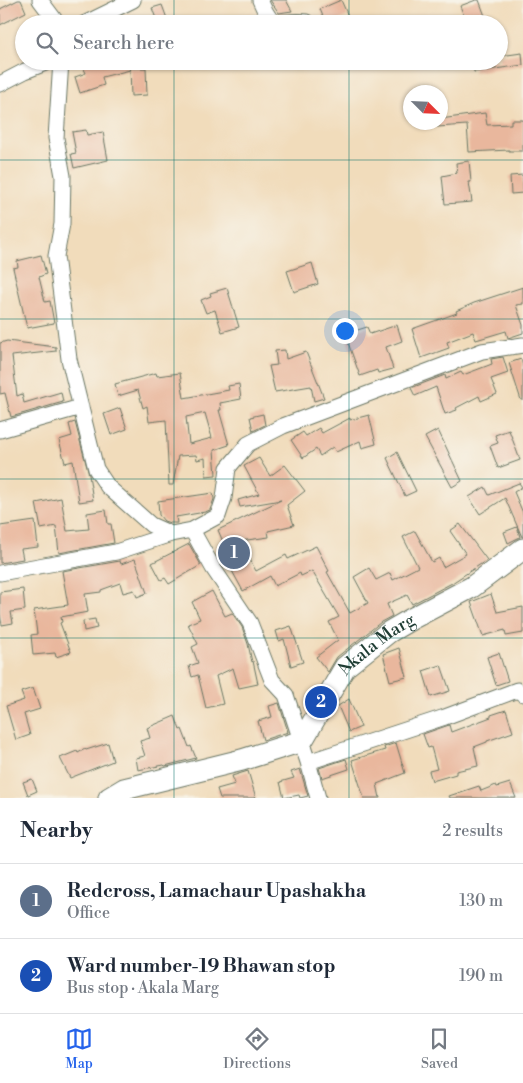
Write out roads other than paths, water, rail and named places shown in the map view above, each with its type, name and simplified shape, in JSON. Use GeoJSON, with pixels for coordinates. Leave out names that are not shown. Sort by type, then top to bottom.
{"type":"FeatureCollection","features":[{"type":"Feature","properties":{"kind":"main road","name":"Akala Marg"},"geometry":{"type":"LineString","coordinates":[[302,741],[345,667],[389,632],[472,587],[523,550]]}},
{"type":"Feature","properties":{"kind":"main road"},"geometry":{"type":"LineString","coordinates":[[109,798],[124,789],[242,760],[302,741]]}},
{"type":"Feature","properties":{"kind":"street"},"geometry":{"type":"LineString","coordinates":[[40,0],[51,15]]}},
{"type":"Feature","properties":{"kind":"street"},"geometry":{"type":"LineString","coordinates":[[102,15],[133,0]]}},
{"type":"Feature","properties":{"kind":"street"},"geometry":{"type":"LineString","coordinates":[[260,0],[266,15]]}},
{"type":"Feature","properties":{"kind":"street"},"geometry":{"type":"LineString","coordinates":[[0,84],[28,70]]}},
{"type":"Feature","properties":{"kind":"street"},"geometry":{"type":"LineString","coordinates":[[61,70],[56,138],[63,176],[62,224],[56,256],[69,360],[96,469],[108,487],[152,525],[170,534]]}},
{"type":"Feature","properties":{"kind":"street"},"geometry":{"type":"LineString","coordinates":[[0,573],[116,552],[170,534],[192,530],[218,516],[224,498],[228,468],[248,444],[283,426],[482,351],[523,345]]}},
{"type":"Feature","properties":{"kind":"street"},"geometry":{"type":"LineString","coordinates":[[0,430],[81,407]]}},
{"type":"Feature","properties":{"kind":"street"},"geometry":{"type":"LineString","coordinates":[[192,530],[213,568],[250,623],[272,680],[286,695],[302,741],[318,798]]}},
{"type":"Feature","properties":{"kind":"street"},"geometry":{"type":"LineString","coordinates":[[308,762],[436,720],[517,690],[523,694]]}},
{"type":"Feature","properties":{"kind":"place","name":"Redcross, Lamachaur Upashakha"},"geometry":{"type":"Point","coordinates":[234,553]}},
{"type":"Feature","properties":{"kind":"place","name":"Ward number-19 Bhawan stop"},"geometry":{"type":"Point","coordinates":[321,702]}}]}
